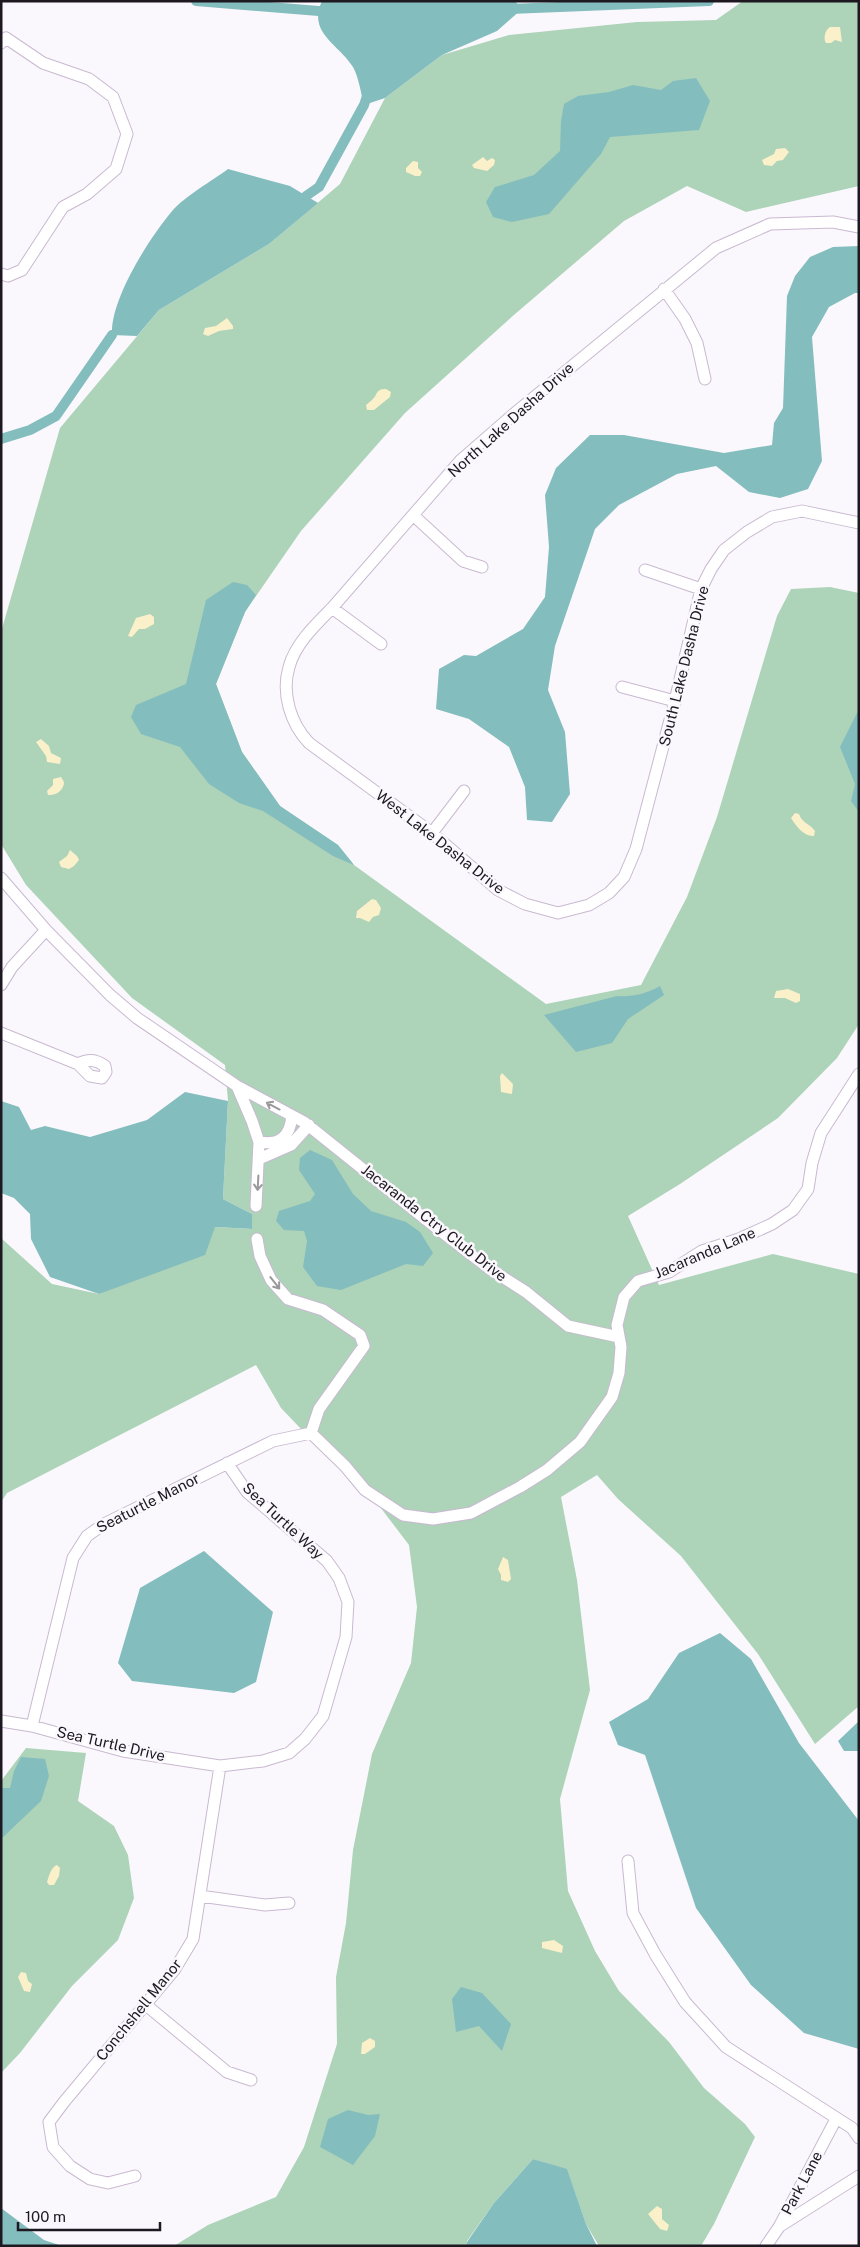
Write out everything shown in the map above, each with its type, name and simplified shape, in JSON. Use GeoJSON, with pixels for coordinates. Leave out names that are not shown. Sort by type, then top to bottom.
{"type":"FeatureCollection","features":[{"type":"Feature","properties":{"kind":"street"},"geometry":{"type":"LineString","coordinates":[[1,43],[6,38],[43,63],[89,79],[113,97],[127,134],[116,169],[88,194],[63,207],[22,270],[8,276],[1,274]]}},
{"type":"Feature","properties":{"kind":"street","name":"North Lake Dasha Drive"},"geometry":{"type":"LineString","coordinates":[[309,744],[300,734],[292,720],[288,705],[289,667],[299,648],[314,625],[332,608],[460,461],[664,289],[716,248],[770,224],[833,222],[859,228]]}},
{"type":"Feature","properties":{"kind":"street"},"geometry":{"type":"LineString","coordinates":[[664,289],[685,319],[697,342],[705,378]]}},
{"type":"Feature","properties":{"kind":"street","name":"South Lake Dasha Drive"},"geometry":{"type":"LineString","coordinates":[[609,894],[624,877],[636,850],[676,701],[701,589],[710,569],[724,550],[747,532],[772,517],[802,511],[859,524]]}},
{"type":"Feature","properties":{"kind":"street"},"geometry":{"type":"LineString","coordinates":[[413,515],[463,560],[482,567]]}},
{"type":"Feature","properties":{"kind":"street"},"geometry":{"type":"LineString","coordinates":[[645,570],[701,589]]}},
{"type":"Feature","properties":{"kind":"street"},"geometry":{"type":"LineString","coordinates":[[332,608],[381,644]]}},
{"type":"Feature","properties":{"kind":"street"},"geometry":{"type":"LineString","coordinates":[[622,687],[676,701]]}},
{"type":"Feature","properties":{"kind":"street","name":"West Lake Dasha Drive"},"geometry":{"type":"LineString","coordinates":[[309,744],[432,833],[498,890],[525,904],[558,913],[589,905],[609,894]]}},
{"type":"Feature","properties":{"kind":"street"},"geometry":{"type":"LineString","coordinates":[[432,833],[464,791]]}},
{"type":"Feature","properties":{"kind":"street"},"geometry":{"type":"LineString","coordinates":[[1,878],[46,930],[110,995],[137,1018],[237,1086],[259,1142],[256,1206]]}},
{"type":"Feature","properties":{"kind":"street"},"geometry":{"type":"LineString","coordinates":[[1,985],[12,966],[46,930]]}},
{"type":"Feature","properties":{"kind":"street"},"geometry":{"type":"LineString","coordinates":[[1,1032],[78,1064]]}},
{"type":"Feature","properties":{"kind":"street","name":"Jacaranda Lane"},"geometry":{"type":"LineString","coordinates":[[311,1433],[345,1466],[366,1490],[403,1515],[433,1519],[471,1513],[510,1494],[547,1470],[580,1442],[612,1397],[619,1373],[621,1347],[618,1319],[624,1297],[638,1280],[669,1272],[702,1251],[740,1239],[772,1224],[793,1210],[808,1189],[821,1133],[859,1074]]}},
{"type":"Feature","properties":{"kind":"street","name":"Jacaranda Ctry Club Drive"},"geometry":{"type":"LineString","coordinates":[[237,1086],[309,1125],[434,1226],[490,1269],[526,1292],[568,1326],[619,1337]]}},
{"type":"Feature","properties":{"kind":"street"},"geometry":{"type":"LineString","coordinates":[[259,1142],[270,1144],[286,1137],[291,1127],[292,1116]]}},
{"type":"Feature","properties":{"kind":"street"},"geometry":{"type":"LineString","coordinates":[[259,1159],[291,1145],[309,1125]]}},
{"type":"Feature","properties":{"kind":"street"},"geometry":{"type":"LineString","coordinates":[[257,1238],[260,1256],[271,1280],[288,1299],[323,1310],[360,1336],[364,1346],[319,1409],[311,1433]]}},
{"type":"Feature","properties":{"kind":"street","name":"Seaturtle Manor"},"geometry":{"type":"LineString","coordinates":[[32,1726],[73,1558],[87,1536],[104,1524],[273,1441],[311,1433]]}},
{"type":"Feature","properties":{"kind":"street","name":"Sea Turtle Way"},"geometry":{"type":"LineString","coordinates":[[220,1766],[263,1761],[289,1753],[323,1716],[346,1637],[348,1602],[339,1578],[327,1561],[248,1492],[228,1463]]}},
{"type":"Feature","properties":{"kind":"street","name":"Sea Turtle Drive"},"geometry":{"type":"LineString","coordinates":[[1,1721],[32,1726],[123,1750],[220,1766]]}},
{"type":"Feature","properties":{"kind":"street","name":"Conchshell Manor"},"geometry":{"type":"LineString","coordinates":[[135,2176],[108,2183],[90,2179],[70,2166],[53,2147],[49,2122],[175,1969],[193,1939],[220,1766]]}},
{"type":"Feature","properties":{"kind":"street"},"geometry":{"type":"LineString","coordinates":[[628,1861],[633,1913],[655,1954],[685,2002],[726,2047],[852,2128],[859,2138]]}},
{"type":"Feature","properties":{"kind":"street"},"geometry":{"type":"LineString","coordinates":[[200,1896],[265,1905],[289,1903]]}},
{"type":"Feature","properties":{"kind":"street"},"geometry":{"type":"LineString","coordinates":[[146,2005],[227,2072],[251,2080]]}},
{"type":"Feature","properties":{"kind":"street","name":"Park Lane"},"geometry":{"type":"LineString","coordinates":[[766,2246],[779,2228],[836,2119]]}},
{"type":"Feature","properties":{"kind":"street"},"geometry":{"type":"LineString","coordinates":[[779,2228],[859,2176]]}},
{"type":"Feature","properties":{"kind":"green space"},"geometry":{"type":"Polygon","coordinates":[[[743,1],[859,1],[859,186],[746,212],[687,186],[624,221],[515,314],[405,413],[301,531],[245,612],[216,684],[242,752],[280,806],[338,845],[354,865],[546,1004],[641,985],[687,897],[717,817],[777,616],[791,589],[830,587],[859,593],[859,1024],[837,1058],[778,1118],[680,1184],[628,1216],[659,1285],[773,1254],[859,1274],[859,1706],[815,1744],[758,1654],[681,1556],[618,1499],[597,1475],[561,1497],[577,1580],[590,1690],[560,1799],[568,1891],[595,1951],[619,1991],[669,2042],[704,2088],[745,2124],[755,2137],[714,2224],[701,2246],[599,2246],[586,2224],[567,2170],[533,2159],[494,2203],[467,2241],[467,2246],[174,2246],[208,2225],[276,2197],[304,2147],[337,2044],[336,1977],[346,1923],[353,1850],[372,1754],[411,1663],[417,1607],[409,1545],[374,1499],[325,1454],[281,1408],[256,1365],[7,1493],[1,1502],[1,1238],[52,1284],[99,1294],[215,1227],[251,1229],[252,1214],[223,1199],[228,1101],[225,1065],[132,998],[26,885],[1,844],[1,632],[60,428],[159,310],[269,244],[340,184],[385,98],[442,55],[509,35],[637,22],[716,20],[743,1]]]}},
{"type":"Feature","properties":{"kind":"green space"},"geometry":{"type":"Polygon","coordinates":[[[26,1748],[86,1753],[78,1801],[114,1826],[128,1855],[134,1898],[118,1940],[72,1986],[20,2053],[1,2073],[1,1781],[26,1748]]]}},
{"type":"Feature","properties":{"kind":"sand"},"geometry":{"type":"Polygon","coordinates":[[[830,27],[840,27],[842,42],[835,40],[831,43],[826,43],[825,35],[830,27]]]}},
{"type":"Feature","properties":{"kind":"sand"},"geometry":{"type":"Polygon","coordinates":[[[785,148],[789,152],[783,160],[777,161],[772,166],[764,165],[762,160],[774,154],[776,149],[785,148]]]}},
{"type":"Feature","properties":{"kind":"sand"},"geometry":{"type":"Polygon","coordinates":[[[483,157],[487,161],[492,158],[495,160],[494,165],[487,171],[474,168],[472,165],[483,157]]]}},
{"type":"Feature","properties":{"kind":"sand"},"geometry":{"type":"Polygon","coordinates":[[[413,161],[418,162],[418,168],[422,172],[420,176],[406,172],[406,168],[413,161]]]}},
{"type":"Feature","properties":{"kind":"sand"},"geometry":{"type":"Polygon","coordinates":[[[227,318],[233,329],[219,331],[208,336],[203,334],[205,328],[216,326],[227,318]]]}},
{"type":"Feature","properties":{"kind":"sand"},"geometry":{"type":"Polygon","coordinates":[[[386,389],[391,392],[390,397],[374,410],[367,410],[366,405],[374,398],[378,391],[386,389]]]}},
{"type":"Feature","properties":{"kind":"sand"},"geometry":{"type":"Polygon","coordinates":[[[150,614],[154,617],[154,624],[145,629],[139,629],[132,637],[128,636],[136,618],[150,614]]]}},
{"type":"Feature","properties":{"kind":"sand"},"geometry":{"type":"Polygon","coordinates":[[[41,739],[49,746],[51,753],[61,758],[60,764],[47,762],[46,756],[36,742],[41,739]]]}},
{"type":"Feature","properties":{"kind":"sand"},"geometry":{"type":"Polygon","coordinates":[[[61,777],[64,785],[61,790],[54,795],[48,795],[47,791],[53,785],[53,779],[61,777]]]}},
{"type":"Feature","properties":{"kind":"sand"},"geometry":{"type":"Polygon","coordinates":[[[795,813],[799,814],[815,831],[814,836],[807,835],[798,827],[791,818],[795,813]]]}},
{"type":"Feature","properties":{"kind":"sand"},"geometry":{"type":"Polygon","coordinates":[[[70,850],[79,860],[69,869],[61,867],[59,862],[67,856],[70,850]]]}},
{"type":"Feature","properties":{"kind":"sand"},"geometry":{"type":"Polygon","coordinates":[[[372,899],[376,900],[381,908],[379,915],[373,917],[369,922],[356,918],[357,911],[372,899]]]}},
{"type":"Feature","properties":{"kind":"sand"},"geometry":{"type":"Polygon","coordinates":[[[788,989],[800,994],[800,1001],[796,1003],[785,998],[774,998],[776,991],[788,989]]]}},
{"type":"Feature","properties":{"kind":"sand"},"geometry":{"type":"Polygon","coordinates":[[[502,1073],[513,1084],[512,1094],[501,1092],[500,1076],[502,1073]]]}},
{"type":"Feature","properties":{"kind":"sand"},"geometry":{"type":"Polygon","coordinates":[[[503,1557],[508,1560],[511,1579],[508,1582],[501,1580],[498,1569],[503,1557]]]}},
{"type":"Feature","properties":{"kind":"sand"},"geometry":{"type":"Polygon","coordinates":[[[57,1865],[60,1868],[59,1876],[54,1885],[49,1885],[47,1882],[49,1875],[57,1865]]]}},
{"type":"Feature","properties":{"kind":"sand"},"geometry":{"type":"Polygon","coordinates":[[[554,1940],[563,1946],[562,1953],[542,1948],[542,1942],[554,1940]]]}},
{"type":"Feature","properties":{"kind":"sand"},"geometry":{"type":"Polygon","coordinates":[[[21,1972],[26,1973],[28,1981],[32,1984],[30,1992],[24,1991],[18,1977],[21,1972]]]}},
{"type":"Feature","properties":{"kind":"sand"},"geometry":{"type":"Polygon","coordinates":[[[370,2038],[375,2041],[375,2047],[365,2054],[361,2054],[362,2043],[370,2038]]]}},
{"type":"Feature","properties":{"kind":"sand"},"geometry":{"type":"Polygon","coordinates":[[[657,2206],[662,2209],[662,2219],[669,2225],[667,2231],[660,2229],[648,2214],[657,2206]]]}},
{"type":"Feature","properties":{"kind":"water"},"geometry":{"type":"Polygon","coordinates":[[[322,1],[515,1],[522,9],[497,31],[442,55],[385,98],[364,105],[353,67],[322,30],[318,12],[322,1]]]}},
{"type":"Feature","properties":{"kind":"water"},"geometry":{"type":"Polygon","coordinates":[[[696,78],[710,101],[699,130],[610,137],[601,154],[549,214],[512,222],[493,217],[486,202],[495,187],[534,175],[560,151],[561,121],[564,104],[578,96],[609,92],[633,85],[661,90],[673,81],[696,78]]]}},
{"type":"Feature","properties":{"kind":"water"},"geometry":{"type":"Polygon","coordinates":[[[228,169],[290,186],[318,203],[269,244],[159,310],[137,336],[112,335],[117,304],[124,287],[153,236],[178,205],[228,169]]]}},
{"type":"Feature","properties":{"kind":"water"},"geometry":{"type":"Polygon","coordinates":[[[859,246],[859,293],[855,293],[829,307],[812,337],[822,461],[808,489],[780,498],[749,492],[716,466],[677,474],[619,505],[595,529],[555,646],[548,690],[565,732],[570,794],[552,822],[527,820],[525,787],[509,747],[469,719],[436,709],[439,669],[464,655],[476,656],[523,629],[545,597],[549,547],[545,495],[556,468],[590,435],[624,435],[724,453],[772,445],[774,423],[783,408],[787,296],[795,276],[810,257],[833,247],[859,246]]]}},
{"type":"Feature","properties":{"kind":"water"},"geometry":{"type":"Polygon","coordinates":[[[233,582],[247,585],[256,595],[245,612],[216,684],[242,752],[280,806],[338,845],[354,865],[333,856],[263,811],[239,803],[209,784],[180,747],[141,734],[131,717],[136,705],[186,684],[206,600],[233,582]]]}},
{"type":"Feature","properties":{"kind":"water"},"geometry":{"type":"Polygon","coordinates":[[[859,709],[859,812],[851,801],[855,784],[840,747],[859,709]]]}},
{"type":"Feature","properties":{"kind":"water"},"geometry":{"type":"Polygon","coordinates":[[[660,986],[664,995],[628,1019],[612,1043],[576,1052],[544,1015],[617,996],[639,994],[660,986]]]}},
{"type":"Feature","properties":{"kind":"water"},"geometry":{"type":"Polygon","coordinates":[[[185,1092],[228,1101],[223,1199],[252,1214],[252,1229],[215,1227],[205,1255],[99,1294],[50,1277],[31,1239],[30,1214],[14,1198],[1,1193],[1,1101],[19,1107],[31,1130],[45,1126],[90,1137],[147,1120],[185,1092]]]}},
{"type":"Feature","properties":{"kind":"water"},"geometry":{"type":"Polygon","coordinates":[[[310,1150],[332,1160],[353,1194],[371,1211],[406,1222],[420,1232],[433,1253],[423,1266],[406,1264],[341,1290],[317,1286],[303,1267],[307,1241],[304,1231],[284,1230],[276,1221],[279,1211],[310,1201],[315,1194],[299,1170],[300,1158],[310,1150]]]}},
{"type":"Feature","properties":{"kind":"water"},"geometry":{"type":"Polygon","coordinates":[[[204,1551],[273,1612],[256,1682],[234,1693],[132,1681],[118,1663],[140,1588],[204,1551]]]}},
{"type":"Feature","properties":{"kind":"water"},"geometry":{"type":"Polygon","coordinates":[[[720,1633],[751,1659],[799,1743],[859,1821],[859,2049],[804,2033],[751,1985],[696,1908],[645,1755],[618,1745],[609,1722],[648,1699],[679,1653],[720,1633]]]}},
{"type":"Feature","properties":{"kind":"water"},"geometry":{"type":"Polygon","coordinates":[[[859,1721],[859,1751],[844,1751],[838,1741],[859,1721]]]}},
{"type":"Feature","properties":{"kind":"water"},"geometry":{"type":"Polygon","coordinates":[[[21,1757],[45,1759],[49,1776],[41,1801],[1,1839],[1,1788],[10,1788],[14,1771],[21,1757]]]}},
{"type":"Feature","properties":{"kind":"water"},"geometry":{"type":"Polygon","coordinates":[[[461,1987],[482,1993],[511,2024],[502,2051],[479,2026],[456,2032],[452,1999],[461,1987]]]}},
{"type":"Feature","properties":{"kind":"water"},"geometry":{"type":"Polygon","coordinates":[[[348,2110],[368,2115],[380,2114],[375,2136],[353,2165],[320,2147],[328,2119],[348,2110]]]}},
{"type":"Feature","properties":{"kind":"water"},"geometry":{"type":"Polygon","coordinates":[[[533,2159],[567,2169],[586,2224],[597,2246],[467,2246],[467,2242],[494,2203],[533,2159]]]}},
{"type":"Feature","properties":{"kind":"water"},"geometry":{"type":"Polygon","coordinates":[[[1,2208],[44,2240],[62,2246],[1,2246],[1,2208]]]}},
{"type":"Feature","properties":{"kind":"waterway"},"geometry":{"type":"LineString","coordinates":[[196,1],[331,12]]}},
{"type":"Feature","properties":{"kind":"waterway"},"geometry":{"type":"LineString","coordinates":[[510,9],[709,1]]}},
{"type":"Feature","properties":{"kind":"waterway"},"geometry":{"type":"LineString","coordinates":[[306,196],[319,187],[364,105],[368,93]]}},
{"type":"Feature","properties":{"kind":"waterway"},"geometry":{"type":"LineString","coordinates":[[1,439],[30,430],[56,416],[112,335]]}}]}
